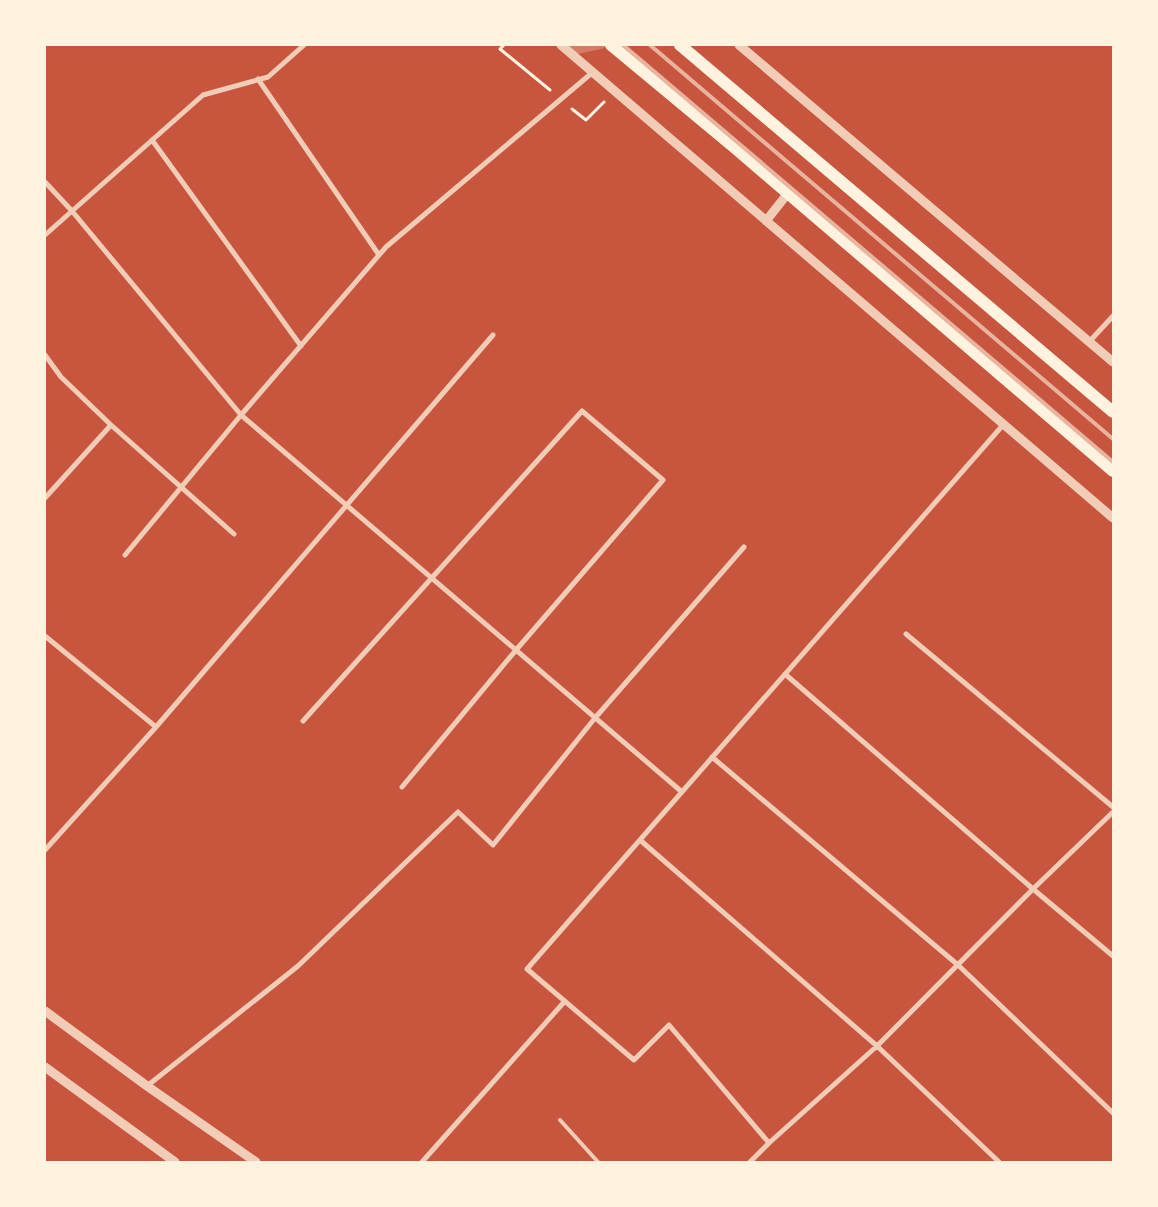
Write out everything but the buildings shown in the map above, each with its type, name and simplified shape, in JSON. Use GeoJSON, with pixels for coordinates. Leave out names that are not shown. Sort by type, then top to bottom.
{"type":"FeatureCollection","features":[{"type":"Feature","properties":{"kind":"main road"},"geometry":{"type":"LineString","coordinates":[[611,45],[788,193],[1113,471]]}},
{"type":"Feature","properties":{"kind":"main road"},"geometry":{"type":"LineString","coordinates":[[680,45],[1113,412]]}},
{"type":"Feature","properties":{"kind":"street"},"geometry":{"type":"LineString","coordinates":[[45,235],[203,95],[268,77],[304,45]]}},
{"type":"Feature","properties":{"kind":"street"},"geometry":{"type":"LineString","coordinates":[[561,45],[1113,518]]}},
{"type":"Feature","properties":{"kind":"street"},"geometry":{"type":"LineString","coordinates":[[739,45],[1113,362]]}},
{"type":"Feature","properties":{"kind":"street"},"geometry":{"type":"LineString","coordinates":[[124,556],[241,415],[379,255],[593,72]]}},
{"type":"Feature","properties":{"kind":"street"},"geometry":{"type":"LineString","coordinates":[[258,79],[379,255]]}},
{"type":"Feature","properties":{"kind":"street"},"geometry":{"type":"LineString","coordinates":[[152,140],[301,346]]}},
{"type":"Feature","properties":{"kind":"street"},"geometry":{"type":"LineString","coordinates":[[45,182],[72,211],[241,415],[682,792]]}},
{"type":"Feature","properties":{"kind":"street"},"geometry":{"type":"LineString","coordinates":[[766,221],[788,193]]}},
{"type":"Feature","properties":{"kind":"street"},"geometry":{"type":"LineString","coordinates":[[1089,342],[1113,316]]}},
{"type":"Feature","properties":{"kind":"street"},"geometry":{"type":"LineString","coordinates":[[45,850],[156,727],[493,335]]}},
{"type":"Feature","properties":{"kind":"street"},"geometry":{"type":"LineString","coordinates":[[45,356],[61,377],[111,425],[234,534]]}},
{"type":"Feature","properties":{"kind":"street"},"geometry":{"type":"LineString","coordinates":[[303,721],[582,411],[663,480],[516,650],[402,787]]}},
{"type":"Feature","properties":{"kind":"street"},"geometry":{"type":"LineString","coordinates":[[769,1143],[669,1025],[634,1060],[526,969],[1003,424]]}},
{"type":"Feature","properties":{"kind":"street"},"geometry":{"type":"LineString","coordinates":[[45,498],[111,425]]}},
{"type":"Feature","properties":{"kind":"street"},"geometry":{"type":"LineString","coordinates":[[147,1086],[298,966],[458,812],[492,845],[595,718],[744,547]]}},
{"type":"Feature","properties":{"kind":"street"},"geometry":{"type":"LineString","coordinates":[[906,634],[1113,807]]}},
{"type":"Feature","properties":{"kind":"street"},"geometry":{"type":"LineString","coordinates":[[45,636],[156,727]]}},
{"type":"Feature","properties":{"kind":"street"},"geometry":{"type":"LineString","coordinates":[[785,674],[1113,956]]}},
{"type":"Feature","properties":{"kind":"street"},"geometry":{"type":"LineString","coordinates":[[712,757],[958,965],[1113,1114]]}},
{"type":"Feature","properties":{"kind":"street"},"geometry":{"type":"LineString","coordinates":[[750,1162],[878,1046],[1032,888],[1113,812]]}},
{"type":"Feature","properties":{"kind":"street"},"geometry":{"type":"LineString","coordinates":[[640,840],[878,1046],[999,1162]]}},
{"type":"Feature","properties":{"kind":"street"},"geometry":{"type":"LineString","coordinates":[[422,1162],[565,1001]]}},
{"type":"Feature","properties":{"kind":"street"},"geometry":{"type":"LineString","coordinates":[[45,1011],[147,1086],[256,1162]]}},
{"type":"Feature","properties":{"kind":"street"},"geometry":{"type":"LineString","coordinates":[[45,1067],[175,1162]]}},
{"type":"Feature","properties":{"kind":"lane"},"geometry":{"type":"LineString","coordinates":[[560,1120],[598,1162]]}},
{"type":"Feature","properties":{"kind":"path"},"geometry":{"type":"LineString","coordinates":[[504,45],[500,49],[550,90]]}},
{"type":"Feature","properties":{"kind":"path"},"geometry":{"type":"LineString","coordinates":[[572,108],[586,120],[615,91]]}},
{"type":"Feature","properties":{"kind":"railway"},"geometry":{"type":"LineString","coordinates":[[623,45],[1113,462]]}},
{"type":"Feature","properties":{"kind":"railway"},"geometry":{"type":"LineString","coordinates":[[650,45],[1113,439]]}}]}
